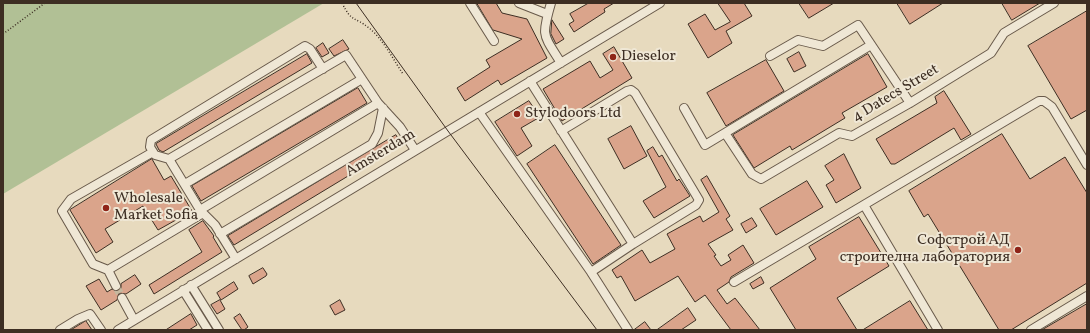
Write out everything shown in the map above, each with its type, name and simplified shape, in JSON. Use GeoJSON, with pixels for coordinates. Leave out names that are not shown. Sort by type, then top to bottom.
{"type":"FeatureCollection","features":[{"type":"Feature","properties":{"kind":"street"},"geometry":{"type":"LineString","coordinates":[[470,3],[494,41]]}},
{"type":"Feature","properties":{"kind":"street"},"geometry":{"type":"LineString","coordinates":[[519,3],[520,5],[547,14]]}},
{"type":"Feature","properties":{"kind":"street"},"geometry":{"type":"LineString","coordinates":[[551,3],[543,30],[544,35],[561,63]]}},
{"type":"Feature","properties":{"kind":"street","name":"Amsterdam"},"geometry":{"type":"LineString","coordinates":[[118,330],[660,3]]}},
{"type":"Feature","properties":{"kind":"street","name":"4 Datecs Street"},"geometry":{"type":"LineString","coordinates":[[725,133],[752,174],[761,179],[839,133],[852,136],[910,104],[991,53],[1004,33],[1054,3]]}},
{"type":"Feature","properties":{"kind":"street"},"geometry":{"type":"LineString","coordinates":[[770,56],[798,40],[823,46],[858,25],[910,104]]}},
{"type":"Feature","properties":{"kind":"street"},"geometry":{"type":"LineString","coordinates":[[684,108],[705,145],[871,45]]}},
{"type":"Feature","properties":{"kind":"street"},"geometry":{"type":"LineString","coordinates":[[236,258],[215,224],[202,211],[169,159],[155,155],[150,147],[151,140],[305,46],[310,49],[323,68]]}},
{"type":"Feature","properties":{"kind":"street"},"geometry":{"type":"LineString","coordinates":[[169,159],[346,55],[380,106],[400,127],[415,150]]}},
{"type":"Feature","properties":{"kind":"street"},"geometry":{"type":"LineString","coordinates":[[185,184],[362,79]]}},
{"type":"Feature","properties":{"kind":"street"},"geometry":{"type":"LineString","coordinates":[[530,82],[633,244]]}},
{"type":"Feature","properties":{"kind":"street"},"geometry":{"type":"LineString","coordinates":[[561,131],[627,91],[632,90],[699,200],[696,206],[633,244],[591,272]]}},
{"type":"Feature","properties":{"kind":"street"},"geometry":{"type":"LineString","coordinates":[[734,282],[1039,101],[1044,101],[1052,107],[1085,157],[1087,165]]}},
{"type":"Feature","properties":{"kind":"street"},"geometry":{"type":"LineString","coordinates":[[108,270],[202,211],[380,106]]}},
{"type":"Feature","properties":{"kind":"street"},"geometry":{"type":"LineString","coordinates":[[220,234],[372,144],[378,133],[380,106]]}},
{"type":"Feature","properties":{"kind":"street"},"geometry":{"type":"LineString","coordinates":[[479,112],[591,272],[628,330]]}},
{"type":"Feature","properties":{"kind":"street"},"geometry":{"type":"LineString","coordinates":[[116,286],[108,270],[93,264],[62,211],[71,199],[153,152]]}},
{"type":"Feature","properties":{"kind":"street"},"geometry":{"type":"LineString","coordinates":[[864,205],[938,330]]}},
{"type":"Feature","properties":{"kind":"street"},"geometry":{"type":"LineString","coordinates":[[191,285],[219,330]]}},
{"type":"Feature","properties":{"kind":"street"},"geometry":{"type":"LineString","coordinates":[[183,290],[208,330]]}},
{"type":"Feature","properties":{"kind":"street"},"geometry":{"type":"LineString","coordinates":[[1031,330],[1087,296]]}},
{"type":"Feature","properties":{"kind":"street"},"geometry":{"type":"LineString","coordinates":[[122,298],[134,320]]}},
{"type":"Feature","properties":{"kind":"street"},"geometry":{"type":"LineString","coordinates":[[60,330],[78,319],[90,314],[101,330]]}},
{"type":"Feature","properties":{"kind":"path"},"geometry":{"type":"LineString","coordinates":[[3,34],[45,3]]}},
{"type":"Feature","properties":{"kind":"path"},"geometry":{"type":"LineString","coordinates":[[342,3],[349,16],[369,28],[379,39],[403,74]]}},
{"type":"Feature","properties":{"kind":"green space"},"geometry":{"type":"Polygon","coordinates":[[[3,3],[324,3],[3,194],[3,3]]]}},
{"type":"Feature","properties":{"kind":"building"},"geometry":{"type":"Polygon","coordinates":[[[477,3],[496,3],[502,13],[527,19],[547,58],[501,85],[498,80],[465,101],[457,88],[490,67],[486,60],[522,39],[493,30],[477,3]]]}},
{"type":"Feature","properties":{"kind":"building"},"geometry":{"type":"Polygon","coordinates":[[[589,3],[614,3],[604,9],[605,12],[574,32],[569,24],[574,21],[570,14],[589,3]]]}},
{"type":"Feature","properties":{"kind":"building"},"geometry":{"type":"Polygon","coordinates":[[[718,3],[744,3],[752,16],[726,31],[732,43],[708,58],[688,24],[705,14],[715,30],[730,22],[718,3]]]}},
{"type":"Feature","properties":{"kind":"building"},"geometry":{"type":"Polygon","coordinates":[[[799,3],[834,3],[809,18],[799,3]]]}},
{"type":"Feature","properties":{"kind":"building"},"geometry":{"type":"Polygon","coordinates":[[[897,3],[943,3],[910,24],[897,3]]]}},
{"type":"Feature","properties":{"kind":"building"},"geometry":{"type":"Polygon","coordinates":[[[1002,3],[1040,3],[1012,20],[1002,3]]]}},
{"type":"Feature","properties":{"kind":"building"},"geometry":{"type":"Polygon","coordinates":[[[1087,11],[1087,110],[1071,119],[1028,46],[1087,11]]]}},
{"type":"Feature","properties":{"kind":"building"},"geometry":{"type":"Polygon","coordinates":[[[552,20],[564,39],[556,44],[551,34],[552,20]]]}},
{"type":"Feature","properties":{"kind":"building"},"geometry":{"type":"Polygon","coordinates":[[[343,40],[349,49],[334,56],[329,49],[343,40]]]}},
{"type":"Feature","properties":{"kind":"building"},"geometry":{"type":"Polygon","coordinates":[[[323,43],[329,53],[322,57],[316,48],[323,43]]]}},
{"type":"Feature","properties":{"kind":"building"},"geometry":{"type":"Polygon","coordinates":[[[614,47],[632,78],[562,121],[543,89],[590,61],[600,78],[613,70],[603,54],[614,47]]]}},
{"type":"Feature","properties":{"kind":"building"},"geometry":{"type":"Polygon","coordinates":[[[799,52],[806,66],[794,72],[787,59],[799,52]]]}},
{"type":"Feature","properties":{"kind":"building"},"geometry":{"type":"Polygon","coordinates":[[[307,54],[312,63],[163,152],[159,150],[156,144],[307,54]]]}},
{"type":"Feature","properties":{"kind":"building"},"geometry":{"type":"Polygon","coordinates":[[[868,54],[887,87],[842,113],[845,118],[792,150],[790,146],[754,168],[733,135],[868,54]]]}},
{"type":"Feature","properties":{"kind":"building"},"geometry":{"type":"Polygon","coordinates":[[[766,60],[784,91],[726,126],[707,93],[766,60]]]}},
{"type":"Feature","properties":{"kind":"building"},"geometry":{"type":"Polygon","coordinates":[[[358,88],[367,103],[201,201],[192,186],[358,88]]]}},
{"type":"Feature","properties":{"kind":"building"},"geometry":{"type":"Polygon","coordinates":[[[944,91],[971,134],[961,140],[954,128],[895,164],[891,164],[876,139],[937,103],[935,97],[944,91]]]}},
{"type":"Feature","properties":{"kind":"building"},"geometry":{"type":"Polygon","coordinates":[[[529,101],[540,117],[521,128],[532,146],[517,156],[495,122],[529,101]]]}},
{"type":"Feature","properties":{"kind":"building"},"geometry":{"type":"Polygon","coordinates":[[[631,126],[647,156],[624,169],[608,139],[631,126]]]}},
{"type":"Feature","properties":{"kind":"building","name":"Софстрой АД строителна лаборатория"},"geometry":{"type":"Polygon","coordinates":[[[1002,134],[1030,179],[1065,157],[1087,193],[1087,283],[1011,330],[999,330],[928,214],[924,217],[909,191],[1002,134]]]}},
{"type":"Feature","properties":{"kind":"building"},"geometry":{"type":"Polygon","coordinates":[[[396,135],[401,144],[234,245],[228,236],[396,135]]]}},
{"type":"Feature","properties":{"kind":"building"},"geometry":{"type":"Polygon","coordinates":[[[555,145],[621,245],[593,264],[527,164],[555,145]]]}},
{"type":"Feature","properties":{"kind":"building"},"geometry":{"type":"Polygon","coordinates":[[[653,147],[659,157],[662,155],[677,181],[679,179],[690,196],[654,218],[643,201],[666,187],[647,151],[653,147]]]}},
{"type":"Feature","properties":{"kind":"building"},"geometry":{"type":"Polygon","coordinates":[[[844,154],[861,188],[836,203],[826,185],[834,180],[825,166],[844,154]]]}},
{"type":"Feature","properties":{"kind":"building","name":"Wholesale Market Sofia"},"geometry":{"type":"Polygon","coordinates":[[[152,159],[164,180],[171,176],[192,211],[158,230],[143,206],[105,229],[113,242],[96,253],[70,210],[152,159]]]}},
{"type":"Feature","properties":{"kind":"building"},"geometry":{"type":"Polygon","coordinates":[[[707,176],[730,216],[726,219],[733,230],[708,244],[716,255],[714,256],[721,266],[731,260],[728,255],[743,245],[754,263],[731,277],[729,282],[717,290],[727,304],[735,298],[760,330],[731,330],[705,295],[695,302],[678,276],[635,301],[621,276],[617,278],[612,270],[642,250],[650,263],[675,249],[667,234],[700,216],[703,222],[719,212],[701,180],[707,176]]]}},
{"type":"Feature","properties":{"kind":"building"},"geometry":{"type":"Polygon","coordinates":[[[807,181],[823,207],[776,235],[760,209],[807,181]]]}},
{"type":"Feature","properties":{"kind":"building"},"geometry":{"type":"Polygon","coordinates":[[[859,217],[889,266],[837,298],[857,330],[796,330],[770,288],[816,259],[809,247],[859,217]]]}},
{"type":"Feature","properties":{"kind":"building"},"geometry":{"type":"Polygon","coordinates":[[[752,218],[757,226],[746,233],[741,224],[752,218]]]}},
{"type":"Feature","properties":{"kind":"building"},"geometry":{"type":"Polygon","coordinates":[[[203,221],[214,236],[213,237],[222,252],[154,294],[149,285],[202,252],[189,230],[203,221]]]}},
{"type":"Feature","properties":{"kind":"building"},"geometry":{"type":"Polygon","coordinates":[[[263,268],[267,274],[266,276],[253,284],[249,276],[263,268]]]}},
{"type":"Feature","properties":{"kind":"building"},"geometry":{"type":"Polygon","coordinates":[[[135,275],[141,284],[126,294],[119,293],[117,300],[101,310],[86,286],[99,279],[107,292],[112,289],[118,291],[121,289],[121,284],[135,275]]]}},
{"type":"Feature","properties":{"kind":"building"},"geometry":{"type":"Polygon","coordinates":[[[761,277],[764,283],[753,289],[750,284],[761,277]]]}},
{"type":"Feature","properties":{"kind":"building"},"geometry":{"type":"Polygon","coordinates":[[[234,282],[238,289],[221,300],[217,293],[234,282]]]}},
{"type":"Feature","properties":{"kind":"building"},"geometry":{"type":"Polygon","coordinates":[[[220,300],[225,309],[217,314],[211,305],[220,300]]]}},
{"type":"Feature","properties":{"kind":"building"},"geometry":{"type":"Polygon","coordinates":[[[340,300],[345,310],[335,315],[330,306],[340,300]]]}},
{"type":"Feature","properties":{"kind":"building"},"geometry":{"type":"Polygon","coordinates":[[[910,301],[928,330],[863,330],[910,301]]]}},
{"type":"Feature","properties":{"kind":"building"},"geometry":{"type":"Polygon","coordinates":[[[1087,304],[1087,330],[1042,330],[1087,304]]]}},
{"type":"Feature","properties":{"kind":"building"},"geometry":{"type":"Polygon","coordinates":[[[688,308],[696,320],[681,330],[657,330],[688,308]]]}},
{"type":"Feature","properties":{"kind":"building"},"geometry":{"type":"Polygon","coordinates":[[[191,314],[197,325],[189,330],[166,330],[191,314]]]}},
{"type":"Feature","properties":{"kind":"building"},"geometry":{"type":"Polygon","coordinates":[[[240,314],[248,327],[244,330],[242,330],[234,318],[240,314]]]}},
{"type":"Feature","properties":{"kind":"building"},"geometry":{"type":"Polygon","coordinates":[[[86,321],[92,330],[71,330],[86,321]]]}},
{"type":"Feature","properties":{"kind":"building"},"geometry":{"type":"Polygon","coordinates":[[[645,322],[651,330],[634,330],[645,322]]]}},
{"type":"Feature","properties":{"kind":"tunnel"},"geometry":{"type":"LineString","coordinates":[[116,286],[122,298]]}},
{"type":"Feature","properties":{"kind":"tram line"},"geometry":{"type":"LineString","coordinates":[[356,3],[448,131],[597,330]]}},
{"type":"Feature","properties":{"kind":"place","name":"Dieselor"},"geometry":{"type":"Point","coordinates":[613,57]}},
{"type":"Feature","properties":{"kind":"place","name":"Stylodoors Ltd"},"geometry":{"type":"Point","coordinates":[517,114]}},
{"type":"Feature","properties":{"kind":"place","name":"Wholesale Market Sofia"},"geometry":{"type":"Point","coordinates":[106,208]}},
{"type":"Feature","properties":{"kind":"place","name":"Софстрой АД строителна лаборатория"},"geometry":{"type":"Point","coordinates":[1018,250]}}]}
